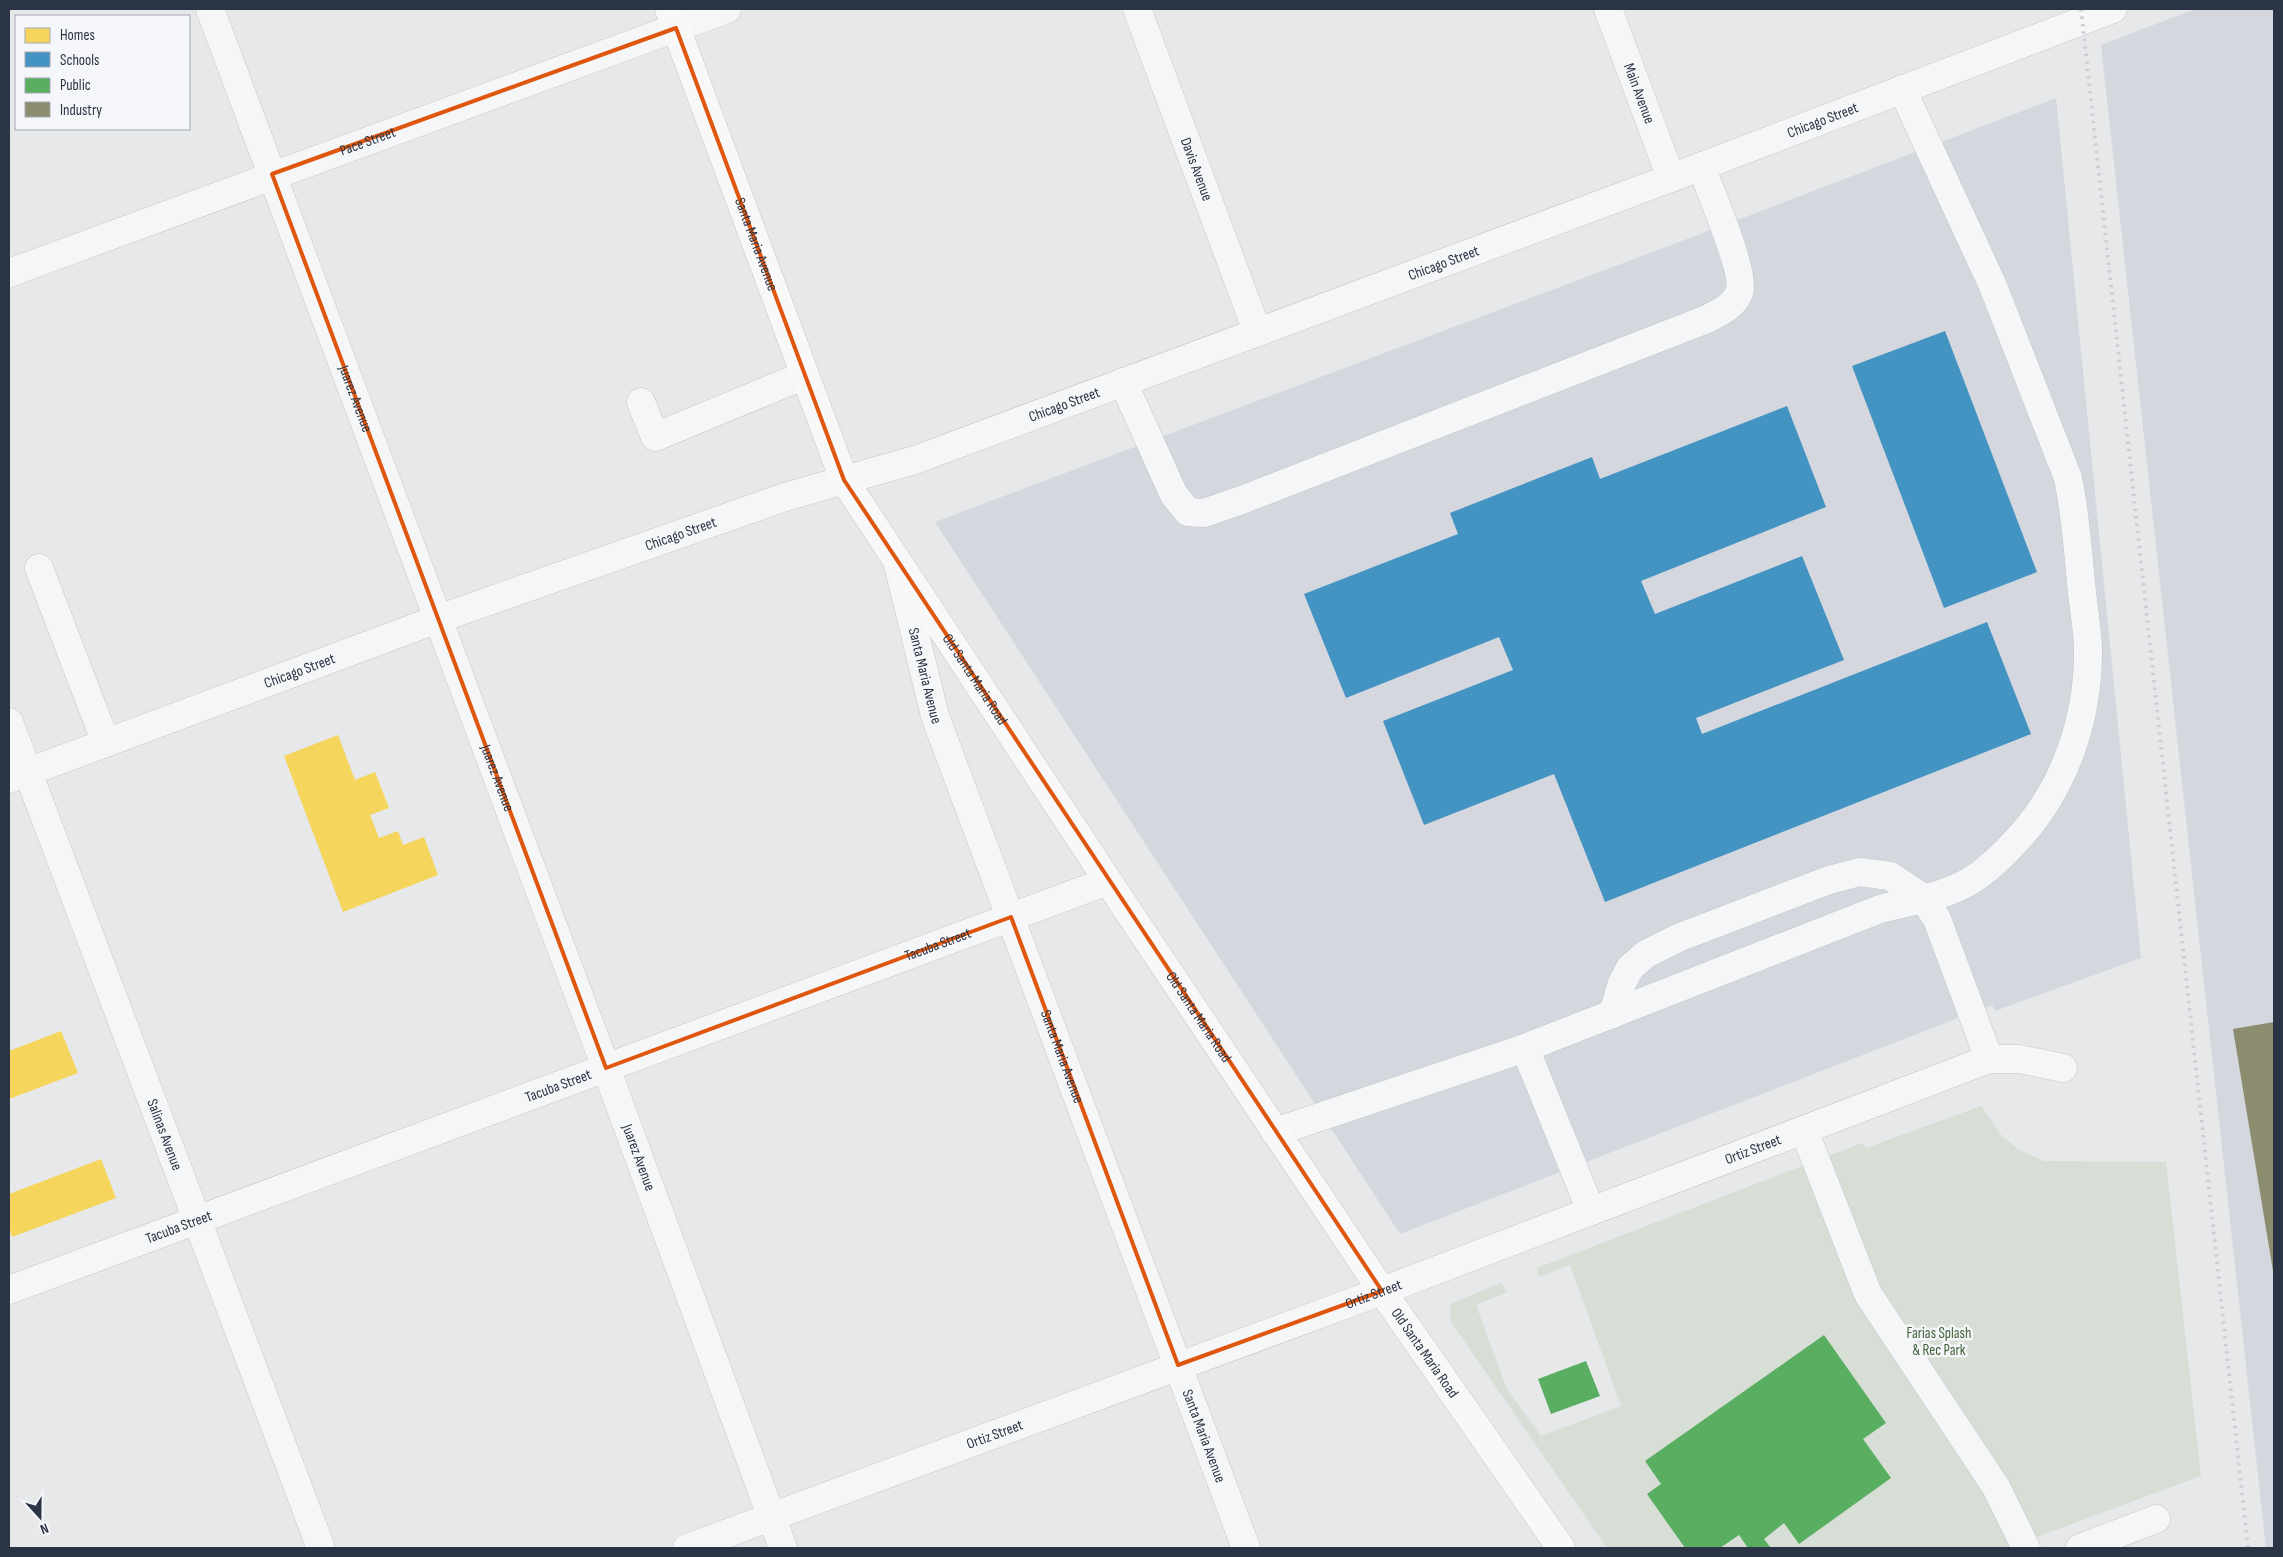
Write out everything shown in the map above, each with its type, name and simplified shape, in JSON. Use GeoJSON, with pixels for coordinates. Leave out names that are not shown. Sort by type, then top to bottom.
{"type":"FeatureCollection","features":[{"type":"Feature","properties":{"kind":"main road","name":"Santa Maria Avenue"},"geometry":{"type":"LineString","coordinates":[[672,18],[844,480]]}},
{"type":"Feature","properties":{"kind":"main road","name":"Old Santa Maria Road"},"geometry":{"type":"LineString","coordinates":[[844,480],[1382,1292],[1561,1548]]}},
{"type":"Feature","properties":{"kind":"street","name":"Juarez Avenue"},"geometry":{"type":"LineString","coordinates":[[210,9],[606,1068],[782,1548]]}},
{"type":"Feature","properties":{"kind":"street","name":"Pace Street"},"geometry":{"type":"LineString","coordinates":[[9,273],[272,174],[672,18],[727,9]]}},
{"type":"Feature","properties":{"kind":"street","name":"Davis Avenue"},"geometry":{"type":"LineString","coordinates":[[1137,9],[1257,331]]}},
{"type":"Feature","properties":{"kind":"street","name":"Main Avenue"},"geometry":{"type":"LineString","coordinates":[[1608,9],[1671,178]]}},
{"type":"Feature","properties":{"kind":"street","name":"Chicago Street"},"geometry":{"type":"LineString","coordinates":[[18,776],[438,619],[785,497],[915,460],[1671,178],[1902,89],[2069,17],[2109,10]]}},
{"type":"Feature","properties":{"kind":"street"},"geometry":{"type":"LineString","coordinates":[[1275,1132],[1525,1048],[1880,909],[1923,898],[1970,881],[2006,852],[2031,824],[2056,785],[2072,750],[2086,683],[2088,646],[2074,508],[2068,478],[1993,286],[1902,89]]}},
{"type":"Feature","properties":{"kind":"street"},"geometry":{"type":"LineString","coordinates":[[1123,382],[1174,495],[1188,512],[1204,514],[1239,501],[1707,318],[1732,305],[1740,292],[1740,276],[1735,257],[1700,166]]}},
{"type":"Feature","properties":{"kind":"street"},"geometry":{"type":"LineString","coordinates":[[641,402],[655,437],[805,375]]}},
{"type":"Feature","properties":{"kind":"street","name":"Santa Maria Avenue"},"geometry":{"type":"LineString","coordinates":[[897,560],[935,716],[1246,1548]]}},
{"type":"Feature","properties":{"kind":"street"},"geometry":{"type":"LineString","coordinates":[[39,568],[106,743]]}},
{"type":"Feature","properties":{"kind":"street","name":"Salinas Avenue"},"geometry":{"type":"LineString","coordinates":[[9,722],[18,776],[197,1220],[321,1548]]}},
{"type":"Feature","properties":{"kind":"street"},"geometry":{"type":"LineString","coordinates":[[1613,1014],[1622,983],[1630,968],[1646,954],[1678,938],[1829,880],[1860,872],[1890,876],[1923,898],[1937,919],[1990,1059]]}},
{"type":"Feature","properties":{"kind":"street","name":"Tacuba Street"},"geometry":{"type":"LineString","coordinates":[[9,1290],[1108,881]]}},
{"type":"Feature","properties":{"kind":"street"},"geometry":{"type":"LineString","coordinates":[[1525,1048],[1591,1211]]}},
{"type":"Feature","properties":{"kind":"street","name":"Ortiz Street"},"geometry":{"type":"LineString","coordinates":[[687,1548],[1178,1365],[1210,1356],[1382,1292],[1990,1059],[2018,1059],[2063,1068]]}},
{"type":"Feature","properties":{"kind":"street"},"geometry":{"type":"LineString","coordinates":[[1804,1130],[1868,1294],[1996,1487],[2026,1548]]}},
{"type":"Feature","properties":{"kind":"street"},"geometry":{"type":"LineString","coordinates":[[2080,1548],[2156,1519]]}},
{"type":"Feature","properties":{"kind":"highlighted area"},"geometry":{"type":"Polygon","coordinates":[[[676,28],[844,480],[1382,1291],[1178,1365],[1011,917],[606,1068],[272,174],[676,28]]]}},
{"type":"Feature","properties":{"kind":"shaded area"},"geometry":{"type":"Polygon","coordinates":[[[2195,9],[2274,9],[2274,1548],[2266,1548],[2101,45],[2195,9]]]}},
{"type":"Feature","properties":{"kind":"shaded area"},"geometry":{"type":"Polygon","coordinates":[[[2056,98],[2141,958],[1995,1011],[1992,1005],[1400,1234],[935,522],[1743,218],[2056,98]]]}},
{"type":"Feature","properties":{"kind":"green space","name":"Farias Splash & Rec Park"},"geometry":{"type":"Polygon","coordinates":[[[1981,1106],[2001,1135],[2019,1150],[2044,1161],[2166,1162],[2201,1476],[2007,1548],[1607,1548],[1451,1322],[1450,1304],[1501,1283],[1507,1292],[1476,1305],[1507,1389],[1541,1436],[1621,1406],[1570,1265],[1539,1277],[1537,1268],[1862,1143],[1866,1148],[1981,1106]]]}},
{"type":"Feature","properties":{"kind":"building: Homes"},"geometry":{"type":"Polygon","coordinates":[[[338,735],[355,780],[375,772],[389,808],[370,815],[379,838],[398,831],[403,845],[424,837],[438,875],[343,912],[284,756],[338,735]]]}},
{"type":"Feature","properties":{"kind":"building: Homes"},"geometry":{"type":"Polygon","coordinates":[[[61,1031],[78,1073],[9,1099],[9,1051],[61,1031]]]}},
{"type":"Feature","properties":{"kind":"building: Homes"},"geometry":{"type":"Polygon","coordinates":[[[101,1159],[116,1198],[12,1237],[9,1228],[9,1194],[101,1159]]]}},
{"type":"Feature","properties":{"kind":"building: Schools"},"geometry":{"type":"Polygon","coordinates":[[[1945,331],[2037,572],[1944,608],[1852,366],[1945,331]]]}},
{"type":"Feature","properties":{"kind":"building: Schools"},"geometry":{"type":"Polygon","coordinates":[[[1787,406],[1826,507],[1641,581],[1655,614],[1802,556],[1844,660],[1696,718],[1702,734],[1987,622],[2031,734],[1605,902],[1554,774],[1424,825],[1383,721],[1513,670],[1499,637],[1346,698],[1304,594],[1458,534],[1450,513],[1592,457],[1600,479],[1787,406]]]}},
{"type":"Feature","properties":{"kind":"building: Public"},"geometry":{"type":"Polygon","coordinates":[[[1824,1335],[1886,1423],[1863,1439],[1891,1478],[1799,1544],[1784,1523],[1764,1539],[1771,1548],[1748,1548],[1739,1535],[1720,1548],[1685,1548],[1647,1494],[1661,1484],[1645,1461],[1824,1335]]]}},
{"type":"Feature","properties":{"kind":"building: Public"},"geometry":{"type":"Polygon","coordinates":[[[1586,1361],[1600,1396],[1551,1414],[1538,1379],[1586,1361]]]}},
{"type":"Feature","properties":{"kind":"building: Industry"},"geometry":{"type":"Polygon","coordinates":[[[2274,1022],[2274,1271],[2273,1271],[2233,1029],[2274,1022]]]}},
{"type":"Feature","properties":{"kind":"railway"},"geometry":{"type":"LineString","coordinates":[[2081,9],[2248,1548]]}}]}
